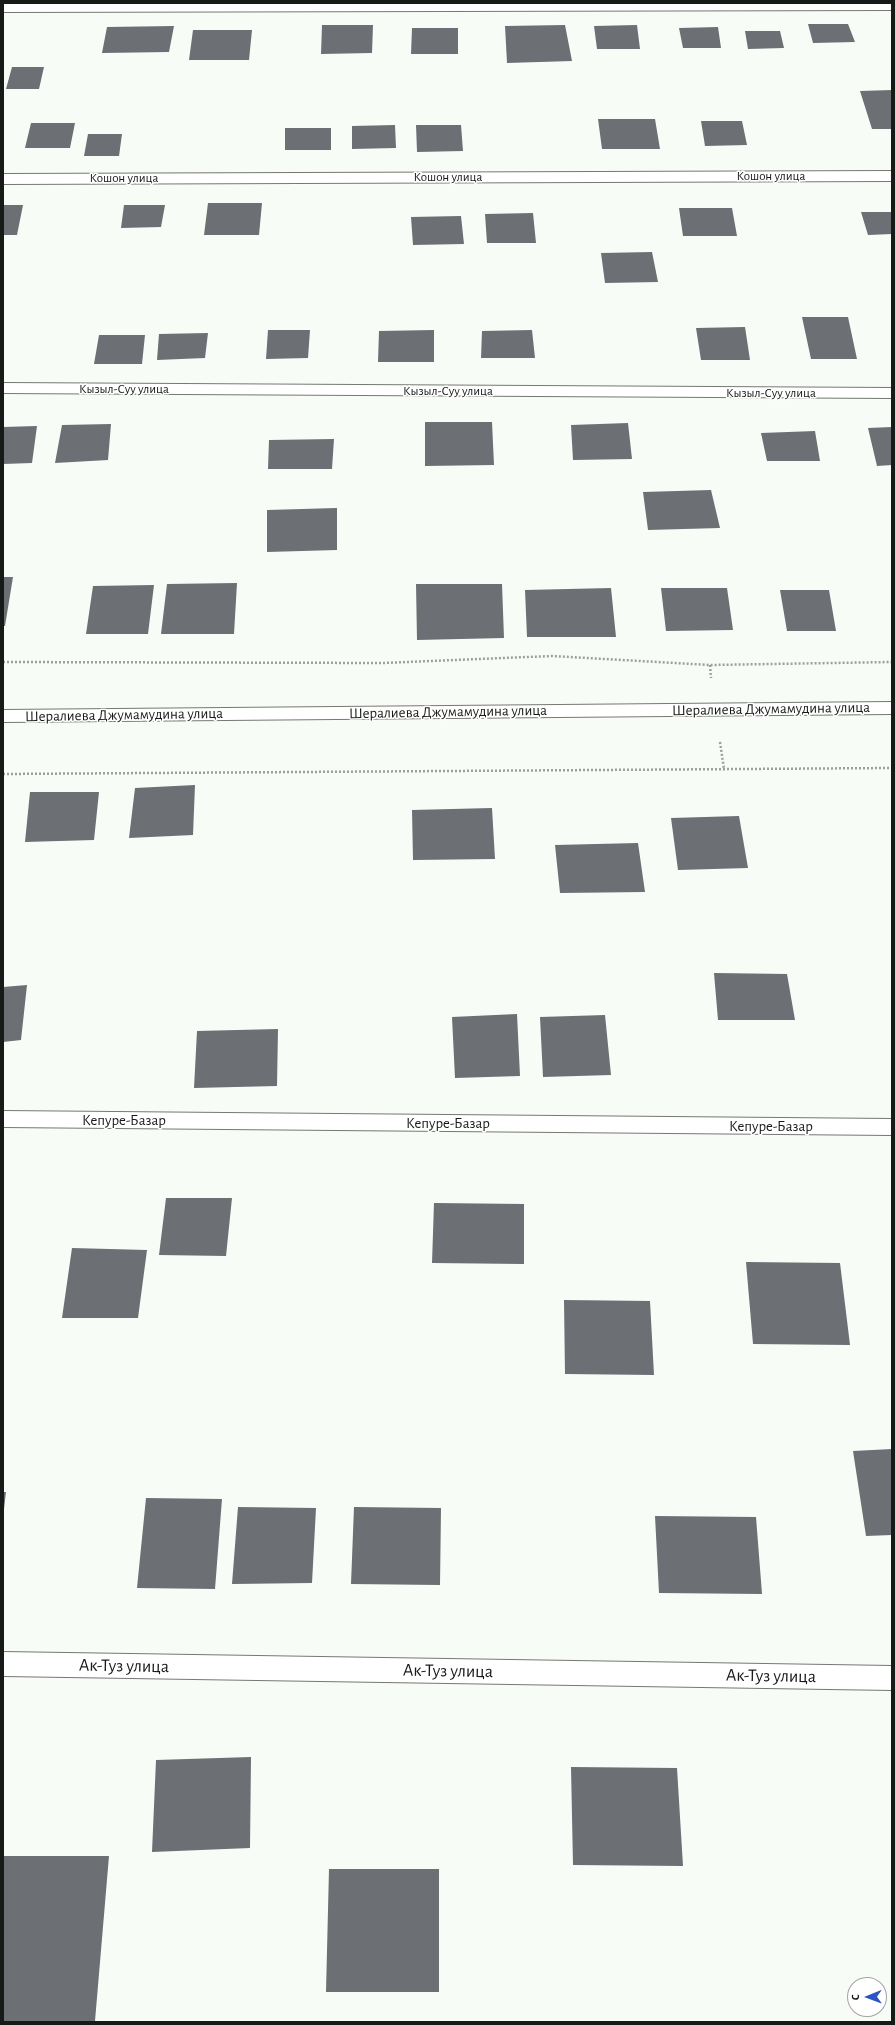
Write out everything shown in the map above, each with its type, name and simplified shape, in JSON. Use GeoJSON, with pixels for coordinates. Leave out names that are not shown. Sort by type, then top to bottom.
{"type":"FeatureCollection","features":[{"type":"Feature","properties":{"kind":"street"},"geometry":{"type":"LineString","coordinates":[[3,8],[892,6]]}},
{"type":"Feature","properties":{"kind":"street","name":"Кошон улица"},"geometry":{"type":"LineString","coordinates":[[3,179],[892,176]]}},
{"type":"Feature","properties":{"kind":"street","name":"Кызыл-Суу улица"},"geometry":{"type":"LineString","coordinates":[[3,388],[892,393]]}},
{"type":"Feature","properties":{"kind":"street","name":"Шералиева Джумамудина улица"},"geometry":{"type":"LineString","coordinates":[[3,716],[892,708]]}},
{"type":"Feature","properties":{"kind":"street","name":"Кепуре-Базар"},"geometry":{"type":"LineString","coordinates":[[3,1119],[892,1127]]}},
{"type":"Feature","properties":{"kind":"street","name":"Ак-Туз улица"},"geometry":{"type":"LineString","coordinates":[[3,1664],[892,1678]]}},
{"type":"Feature","properties":{"kind":"path"},"geometry":{"type":"LineString","coordinates":[[3,662],[132,661],[383,663],[552,656],[710,664],[892,662]]}},
{"type":"Feature","properties":{"kind":"path"},"geometry":{"type":"LineString","coordinates":[[3,774],[892,768]]}},
{"type":"Feature","properties":{"kind":"building"},"geometry":{"type":"Polygon","coordinates":[[[808,24],[848,24],[855,42],[813,43],[808,24]]]}},
{"type":"Feature","properties":{"kind":"building"},"geometry":{"type":"Polygon","coordinates":[[[322,25],[373,25],[372,53],[321,54],[322,25]]]}},
{"type":"Feature","properties":{"kind":"building"},"geometry":{"type":"Polygon","coordinates":[[[565,25],[572,61],[507,63],[505,26],[565,25]]]}},
{"type":"Feature","properties":{"kind":"building"},"geometry":{"type":"Polygon","coordinates":[[[637,25],[640,49],[597,49],[594,26],[637,25]]]}},
{"type":"Feature","properties":{"kind":"building"},"geometry":{"type":"Polygon","coordinates":[[[174,26],[169,52],[102,53],[107,27],[174,26]]]}},
{"type":"Feature","properties":{"kind":"building"},"geometry":{"type":"Polygon","coordinates":[[[718,27],[721,48],[683,48],[679,28],[718,27]]]}},
{"type":"Feature","properties":{"kind":"building"},"geometry":{"type":"Polygon","coordinates":[[[412,28],[458,28],[458,54],[411,54],[412,28]]]}},
{"type":"Feature","properties":{"kind":"building"},"geometry":{"type":"Polygon","coordinates":[[[193,30],[252,30],[249,60],[189,60],[193,30]]]}},
{"type":"Feature","properties":{"kind":"building"},"geometry":{"type":"Polygon","coordinates":[[[745,31],[780,31],[784,48],[748,49],[745,31]]]}},
{"type":"Feature","properties":{"kind":"building"},"geometry":{"type":"Polygon","coordinates":[[[12,67],[44,67],[39,89],[6,89],[12,67]]]}},
{"type":"Feature","properties":{"kind":"building"},"geometry":{"type":"Polygon","coordinates":[[[892,90],[892,129],[872,129],[860,91],[892,90]]]}},
{"type":"Feature","properties":{"kind":"building"},"geometry":{"type":"Polygon","coordinates":[[[598,119],[655,119],[660,149],[602,149],[598,119]]]}},
{"type":"Feature","properties":{"kind":"building"},"geometry":{"type":"Polygon","coordinates":[[[701,121],[742,121],[747,145],[705,146],[701,121]]]}},
{"type":"Feature","properties":{"kind":"building"},"geometry":{"type":"Polygon","coordinates":[[[31,123],[75,123],[70,148],[25,148],[31,123]]]}},
{"type":"Feature","properties":{"kind":"building"},"geometry":{"type":"Polygon","coordinates":[[[395,125],[396,148],[352,149],[352,126],[395,125]]]}},
{"type":"Feature","properties":{"kind":"building"},"geometry":{"type":"Polygon","coordinates":[[[416,125],[461,125],[463,151],[417,152],[416,125]]]}},
{"type":"Feature","properties":{"kind":"building"},"geometry":{"type":"Polygon","coordinates":[[[285,128],[331,128],[331,150],[285,150],[285,128]]]}},
{"type":"Feature","properties":{"kind":"building"},"geometry":{"type":"Polygon","coordinates":[[[88,134],[122,134],[119,156],[84,156],[88,134]]]}},
{"type":"Feature","properties":{"kind":"building"},"geometry":{"type":"Polygon","coordinates":[[[208,203],[262,203],[259,235],[204,235],[208,203]]]}},
{"type":"Feature","properties":{"kind":"building"},"geometry":{"type":"Polygon","coordinates":[[[3,205],[23,205],[17,235],[3,235],[3,205]]]}},
{"type":"Feature","properties":{"kind":"building"},"geometry":{"type":"Polygon","coordinates":[[[124,205],[165,205],[161,227],[121,228],[124,205]]]}},
{"type":"Feature","properties":{"kind":"building"},"geometry":{"type":"Polygon","coordinates":[[[679,208],[732,208],[737,236],[683,236],[679,208]]]}},
{"type":"Feature","properties":{"kind":"building"},"geometry":{"type":"Polygon","coordinates":[[[861,212],[892,212],[892,234],[868,235],[861,212]]]}},
{"type":"Feature","properties":{"kind":"building"},"geometry":{"type":"Polygon","coordinates":[[[533,213],[536,243],[487,243],[485,214],[533,213]]]}},
{"type":"Feature","properties":{"kind":"building"},"geometry":{"type":"Polygon","coordinates":[[[461,216],[464,244],[413,245],[411,217],[461,216]]]}},
{"type":"Feature","properties":{"kind":"building"},"geometry":{"type":"Polygon","coordinates":[[[652,252],[658,282],[605,283],[601,253],[652,252]]]}},
{"type":"Feature","properties":{"kind":"building"},"geometry":{"type":"Polygon","coordinates":[[[802,317],[848,317],[857,359],[811,359],[802,317]]]}},
{"type":"Feature","properties":{"kind":"building"},"geometry":{"type":"Polygon","coordinates":[[[745,327],[750,360],[701,360],[696,328],[745,327]]]}},
{"type":"Feature","properties":{"kind":"building"},"geometry":{"type":"Polygon","coordinates":[[[268,330],[310,330],[308,358],[266,359],[268,330]]]}},
{"type":"Feature","properties":{"kind":"building"},"geometry":{"type":"Polygon","coordinates":[[[434,330],[434,362],[378,362],[379,331],[434,330]]]}},
{"type":"Feature","properties":{"kind":"building"},"geometry":{"type":"Polygon","coordinates":[[[532,330],[535,358],[481,358],[482,331],[532,330]]]}},
{"type":"Feature","properties":{"kind":"building"},"geometry":{"type":"Polygon","coordinates":[[[208,333],[205,358],[157,360],[159,334],[208,333]]]}},
{"type":"Feature","properties":{"kind":"building"},"geometry":{"type":"Polygon","coordinates":[[[99,335],[145,335],[142,364],[94,364],[99,335]]]}},
{"type":"Feature","properties":{"kind":"building"},"geometry":{"type":"Polygon","coordinates":[[[425,422],[492,422],[494,465],[425,466],[425,422]]]}},
{"type":"Feature","properties":{"kind":"building"},"geometry":{"type":"Polygon","coordinates":[[[628,423],[632,459],[573,460],[571,425],[628,423]]]}},
{"type":"Feature","properties":{"kind":"building"},"geometry":{"type":"Polygon","coordinates":[[[111,424],[108,460],[55,463],[62,425],[111,424]]]}},
{"type":"Feature","properties":{"kind":"building"},"geometry":{"type":"Polygon","coordinates":[[[37,426],[32,463],[3,464],[3,427],[37,426]]]}},
{"type":"Feature","properties":{"kind":"building"},"geometry":{"type":"Polygon","coordinates":[[[892,427],[892,465],[877,466],[868,428],[892,427]]]}},
{"type":"Feature","properties":{"kind":"building"},"geometry":{"type":"Polygon","coordinates":[[[815,431],[820,461],[767,461],[761,433],[815,431]]]}},
{"type":"Feature","properties":{"kind":"building"},"geometry":{"type":"Polygon","coordinates":[[[334,439],[332,469],[268,469],[269,440],[334,439]]]}},
{"type":"Feature","properties":{"kind":"building"},"geometry":{"type":"Polygon","coordinates":[[[711,490],[720,528],[648,530],[643,492],[711,490]]]}},
{"type":"Feature","properties":{"kind":"building"},"geometry":{"type":"Polygon","coordinates":[[[337,508],[337,550],[267,552],[267,510],[337,508]]]}},
{"type":"Feature","properties":{"kind":"building"},"geometry":{"type":"Polygon","coordinates":[[[3,577],[13,577],[5,626],[3,626],[3,577]]]}},
{"type":"Feature","properties":{"kind":"building"},"geometry":{"type":"Polygon","coordinates":[[[237,583],[234,634],[161,634],[167,584],[237,583]]]}},
{"type":"Feature","properties":{"kind":"building"},"geometry":{"type":"Polygon","coordinates":[[[416,584],[502,584],[504,638],[417,640],[416,584]]]}},
{"type":"Feature","properties":{"kind":"building"},"geometry":{"type":"Polygon","coordinates":[[[154,585],[148,634],[86,634],[93,586],[154,585]]]}},
{"type":"Feature","properties":{"kind":"building"},"geometry":{"type":"Polygon","coordinates":[[[611,588],[616,637],[527,637],[525,590],[611,588]]]}},
{"type":"Feature","properties":{"kind":"building"},"geometry":{"type":"Polygon","coordinates":[[[661,588],[727,588],[733,630],[666,631],[661,588]]]}},
{"type":"Feature","properties":{"kind":"building"},"geometry":{"type":"Polygon","coordinates":[[[780,590],[829,590],[836,631],[787,631],[780,590]]]}},
{"type":"Feature","properties":{"kind":"building"},"geometry":{"type":"Polygon","coordinates":[[[195,785],[193,835],[129,838],[135,788],[195,785]]]}},
{"type":"Feature","properties":{"kind":"building"},"geometry":{"type":"Polygon","coordinates":[[[30,792],[99,792],[94,840],[25,842],[30,792]]]}},
{"type":"Feature","properties":{"kind":"building"},"geometry":{"type":"Polygon","coordinates":[[[492,808],[495,859],[413,860],[412,810],[492,808]]]}},
{"type":"Feature","properties":{"kind":"building"},"geometry":{"type":"Polygon","coordinates":[[[739,816],[748,868],[678,870],[671,818],[739,816]]]}},
{"type":"Feature","properties":{"kind":"building"},"geometry":{"type":"Polygon","coordinates":[[[638,843],[645,892],[560,893],[555,845],[638,843]]]}},
{"type":"Feature","properties":{"kind":"building"},"geometry":{"type":"Polygon","coordinates":[[[714,973],[787,974],[795,1020],[718,1020],[714,973]]]}},
{"type":"Feature","properties":{"kind":"building"},"geometry":{"type":"Polygon","coordinates":[[[27,985],[21,1040],[3,1042],[3,987],[27,985]]]}},
{"type":"Feature","properties":{"kind":"building"},"geometry":{"type":"Polygon","coordinates":[[[517,1014],[520,1076],[455,1078],[452,1017],[517,1014]]]}},
{"type":"Feature","properties":{"kind":"building"},"geometry":{"type":"Polygon","coordinates":[[[605,1015],[611,1075],[543,1077],[540,1017],[605,1015]]]}},
{"type":"Feature","properties":{"kind":"building"},"geometry":{"type":"Polygon","coordinates":[[[278,1029],[277,1086],[194,1088],[197,1031],[278,1029]]]}},
{"type":"Feature","properties":{"kind":"building"},"geometry":{"type":"Polygon","coordinates":[[[166,1198],[232,1198],[226,1256],[159,1255],[166,1198]]]}},
{"type":"Feature","properties":{"kind":"building"},"geometry":{"type":"Polygon","coordinates":[[[434,1203],[524,1204],[524,1264],[432,1263],[434,1203]]]}},
{"type":"Feature","properties":{"kind":"building"},"geometry":{"type":"Polygon","coordinates":[[[72,1248],[147,1250],[138,1318],[62,1318],[72,1248]]]}},
{"type":"Feature","properties":{"kind":"building"},"geometry":{"type":"Polygon","coordinates":[[[746,1262],[840,1263],[850,1345],[753,1344],[746,1262]]]}},
{"type":"Feature","properties":{"kind":"building"},"geometry":{"type":"Polygon","coordinates":[[[564,1300],[650,1301],[654,1375],[565,1374],[564,1300]]]}},
{"type":"Feature","properties":{"kind":"building"},"geometry":{"type":"Polygon","coordinates":[[[892,1449],[892,1535],[866,1536],[853,1451],[892,1449]]]}},
{"type":"Feature","properties":{"kind":"building"},"geometry":{"type":"Polygon","coordinates":[[[3,1492],[6,1492],[4,1509],[3,1509],[3,1492]]]}},
{"type":"Feature","properties":{"kind":"building"},"geometry":{"type":"Polygon","coordinates":[[[146,1498],[222,1499],[215,1589],[137,1588],[146,1498]]]}},
{"type":"Feature","properties":{"kind":"building"},"geometry":{"type":"Polygon","coordinates":[[[238,1507],[316,1508],[312,1583],[232,1584],[238,1507]]]}},
{"type":"Feature","properties":{"kind":"building"},"geometry":{"type":"Polygon","coordinates":[[[354,1507],[441,1508],[440,1585],[351,1584],[354,1507]]]}},
{"type":"Feature","properties":{"kind":"building"},"geometry":{"type":"Polygon","coordinates":[[[655,1516],[756,1517],[762,1594],[659,1593],[655,1516]]]}},
{"type":"Feature","properties":{"kind":"building"},"geometry":{"type":"Polygon","coordinates":[[[251,1757],[250,1848],[152,1852],[156,1760],[251,1757]]]}},
{"type":"Feature","properties":{"kind":"building"},"geometry":{"type":"Polygon","coordinates":[[[571,1767],[677,1768],[683,1866],[573,1865],[571,1767]]]}},
{"type":"Feature","properties":{"kind":"building"},"geometry":{"type":"Polygon","coordinates":[[[3,1856],[109,1856],[95,2021],[3,2021],[3,1856]]]}},
{"type":"Feature","properties":{"kind":"building"},"geometry":{"type":"Polygon","coordinates":[[[329,1869],[439,1869],[439,1992],[326,1992],[329,1869]]]}}]}
